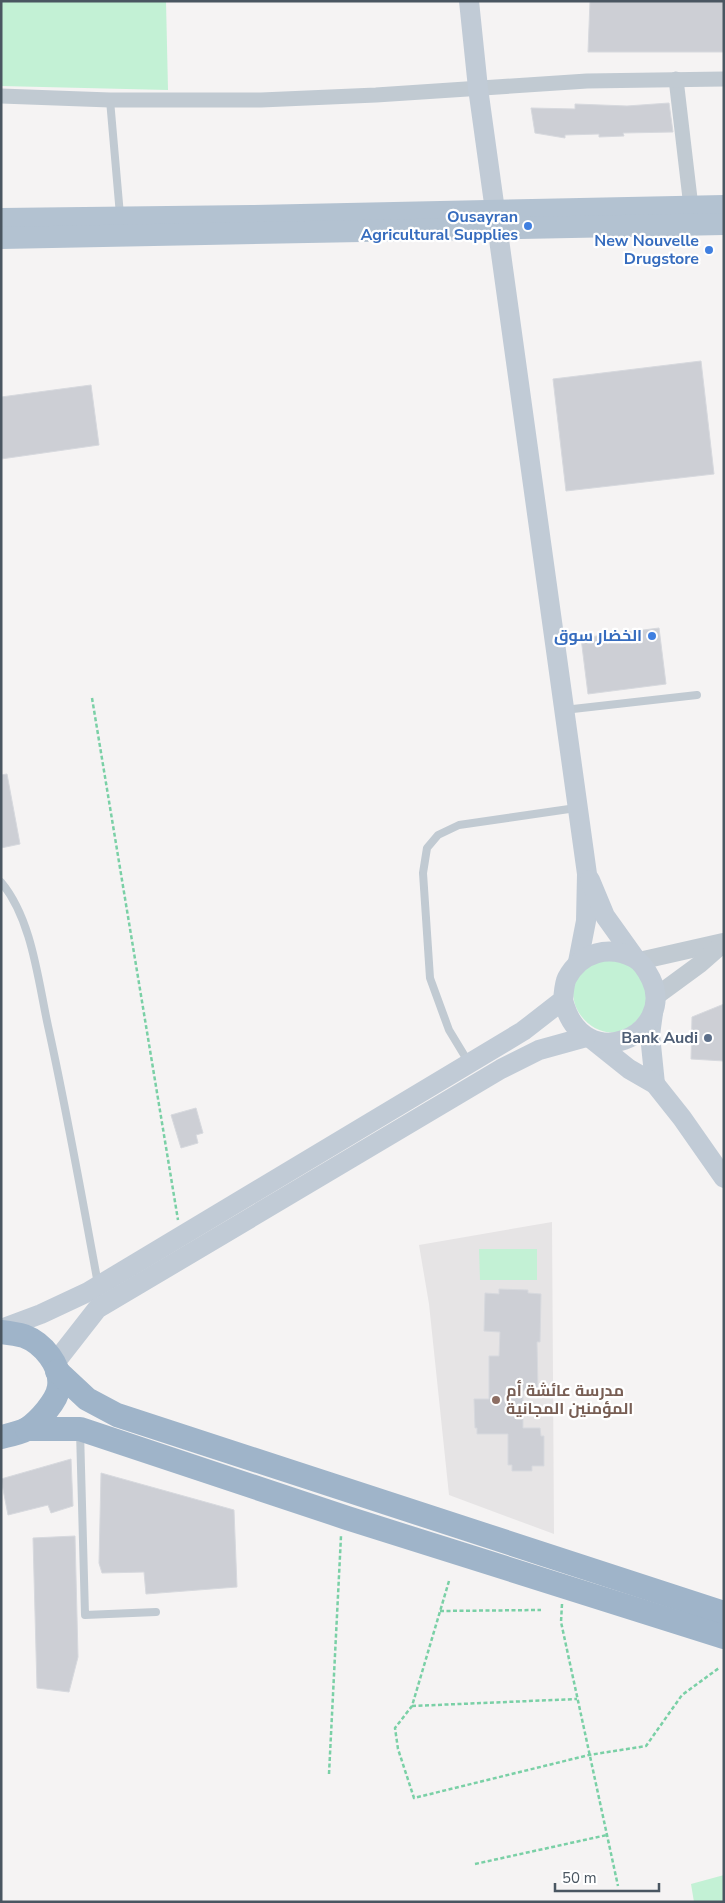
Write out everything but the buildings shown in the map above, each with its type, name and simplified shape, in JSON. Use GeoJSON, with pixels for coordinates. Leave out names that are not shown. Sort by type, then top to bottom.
{"type":"FeatureCollection","features":[{"type":"Feature","properties":{"kind":"highway"},"geometry":{"type":"LineString","coordinates":[[1,1330],[25,1336],[41,1347],[52,1358],[56,1368],[59,1386],[52,1404],[27,1429]]}},
{"type":"Feature","properties":{"kind":"highway"},"geometry":{"type":"LineString","coordinates":[[56,1368],[87,1399],[116,1415],[724,1613]]}},
{"type":"Feature","properties":{"kind":"highway"},"geometry":{"type":"LineString","coordinates":[[1,1437],[27,1429],[80,1430],[190,1464],[347,1518],[724,1637]]}},
{"type":"Feature","properties":{"kind":"main road"},"geometry":{"type":"LineString","coordinates":[[469,1],[478,88],[587,874],[586,921],[578,962],[566,979],[563,1000],[566,1015],[574,1027],[629,1069],[655,1084],[682,1118],[724,1178]]}},
{"type":"Feature","properties":{"kind":"main road"},"geometry":{"type":"LineString","coordinates":[[617,217],[691,207],[724,206]]}},
{"type":"Feature","properties":{"kind":"main road"},"geometry":{"type":"LineString","coordinates":[[1,238],[45,228],[120,216],[251,216],[363,222]]}},
{"type":"Feature","properties":{"kind":"main road"},"geometry":{"type":"LineString","coordinates":[[1,219],[45,228],[617,217],[724,224]]}},
{"type":"Feature","properties":{"kind":"main road"},"geometry":{"type":"LineString","coordinates":[[587,874],[605,916],[637,960],[648,971],[653,983],[654,1002],[650,1035],[655,1084]]}},
{"type":"Feature","properties":{"kind":"main road"},"geometry":{"type":"LineString","coordinates":[[578,962],[596,952],[616,951],[637,960]]}},
{"type":"Feature","properties":{"kind":"main road"},"geometry":{"type":"LineString","coordinates":[[1,1330],[41,1314],[98,1286],[524,1031],[563,1000]]}},
{"type":"Feature","properties":{"kind":"main road"},"geometry":{"type":"LineString","coordinates":[[56,1368],[97,1309],[501,1068],[539,1050],[590,1039],[613,1043],[631,1037],[646,1025],[654,1002]]}},
{"type":"Feature","properties":{"kind":"street"},"geometry":{"type":"LineString","coordinates":[[676,79],[691,207]]}},
{"type":"Feature","properties":{"kind":"street"},"geometry":{"type":"LineString","coordinates":[[1,96],[110,100],[261,100],[376,95],[561,82],[724,79]]}},
{"type":"Feature","properties":{"kind":"street"},"geometry":{"type":"LineString","coordinates":[[637,960],[724,942]]}},
{"type":"Feature","properties":{"kind":"street"},"geometry":{"type":"LineString","coordinates":[[654,1002],[724,942]]}},
{"type":"Feature","properties":{"kind":"lane"},"geometry":{"type":"LineString","coordinates":[[110,100],[120,216]]}},
{"type":"Feature","properties":{"kind":"lane"},"geometry":{"type":"LineString","coordinates":[[564,710],[697,695]]}},
{"type":"Feature","properties":{"kind":"lane"},"geometry":{"type":"LineString","coordinates":[[469,1063],[449,1030],[430,978],[422,873],[426,848],[438,835],[458,826],[578,807]]}},
{"type":"Feature","properties":{"kind":"lane"},"geometry":{"type":"LineString","coordinates":[[1,882],[11,894],[29,939],[63,1095],[98,1286]]}},
{"type":"Feature","properties":{"kind":"lane"},"geometry":{"type":"LineString","coordinates":[[80,1430],[85,1615],[156,1612]]}},
{"type":"Feature","properties":{"kind":"path"},"geometry":{"type":"LineString","coordinates":[[92,698],[180,1237]]}},
{"type":"Feature","properties":{"kind":"path"},"geometry":{"type":"LineString","coordinates":[[329,1774],[341,1535],[347,1518]]}},
{"type":"Feature","properties":{"kind":"path"},"geometry":{"type":"LineString","coordinates":[[449,1581],[412,1706],[395,1728],[398,1749],[414,1798],[589,1755],[646,1746],[682,1695],[719,1668]]}},
{"type":"Feature","properties":{"kind":"path"},"geometry":{"type":"LineString","coordinates":[[563,1586],[561,1622],[618,1886]]}},
{"type":"Feature","properties":{"kind":"path"},"geometry":{"type":"LineString","coordinates":[[440,1611],[541,1610]]}},
{"type":"Feature","properties":{"kind":"path"},"geometry":{"type":"LineString","coordinates":[[412,1706],[577,1699]]}},
{"type":"Feature","properties":{"kind":"path"},"geometry":{"type":"LineString","coordinates":[[475,1864],[607,1835]]}},
{"type":"Feature","properties":{"kind":"shaded area","name":"مدرسة عائشة أم المؤمنين المجانية"},"geometry":{"type":"Polygon","coordinates":[[[552,1222],[554,1534],[449,1495],[429,1304],[419,1245],[552,1222]]]}},
{"type":"Feature","properties":{"kind":"green space"},"geometry":{"type":"Polygon","coordinates":[[[1,1],[166,1],[168,90],[1,86],[1,1]]]}},
{"type":"Feature","properties":{"kind":"green space"},"geometry":{"type":"Polygon","coordinates":[[[608,957],[626,960],[647,985],[644,1012],[634,1023],[622,1031],[609,1032],[596,1029],[578,1011],[574,998],[574,985],[581,972],[590,965],[608,957]]]}},
{"type":"Feature","properties":{"kind":"green space"},"geometry":{"type":"Polygon","coordinates":[[[479,1249],[537,1249],[537,1280],[480,1280],[479,1249]]]}},
{"type":"Feature","properties":{"kind":"green space"},"geometry":{"type":"Polygon","coordinates":[[[724,1875],[724,1902],[694,1902],[691,1884],[724,1875]]]}},
{"type":"Feature","properties":{"kind":"place","name":"Ousayran Agricultural Supplies"},"geometry":{"type":"Point","coordinates":[528,226]}},
{"type":"Feature","properties":{"kind":"place","name":"New Nouvelle Drugstore"},"geometry":{"type":"Point","coordinates":[709,250]}},
{"type":"Feature","properties":{"kind":"place","name":"الخضار سوق"},"geometry":{"type":"Point","coordinates":[652,636]}},
{"type":"Feature","properties":{"kind":"place","name":"Bank Audi"},"geometry":{"type":"Point","coordinates":[708,1038]}},
{"type":"Feature","properties":{"kind":"place","name":"مدرسة عائشة أم المؤمنين المجانية"},"geometry":{"type":"Point","coordinates":[496,1400]}}]}
